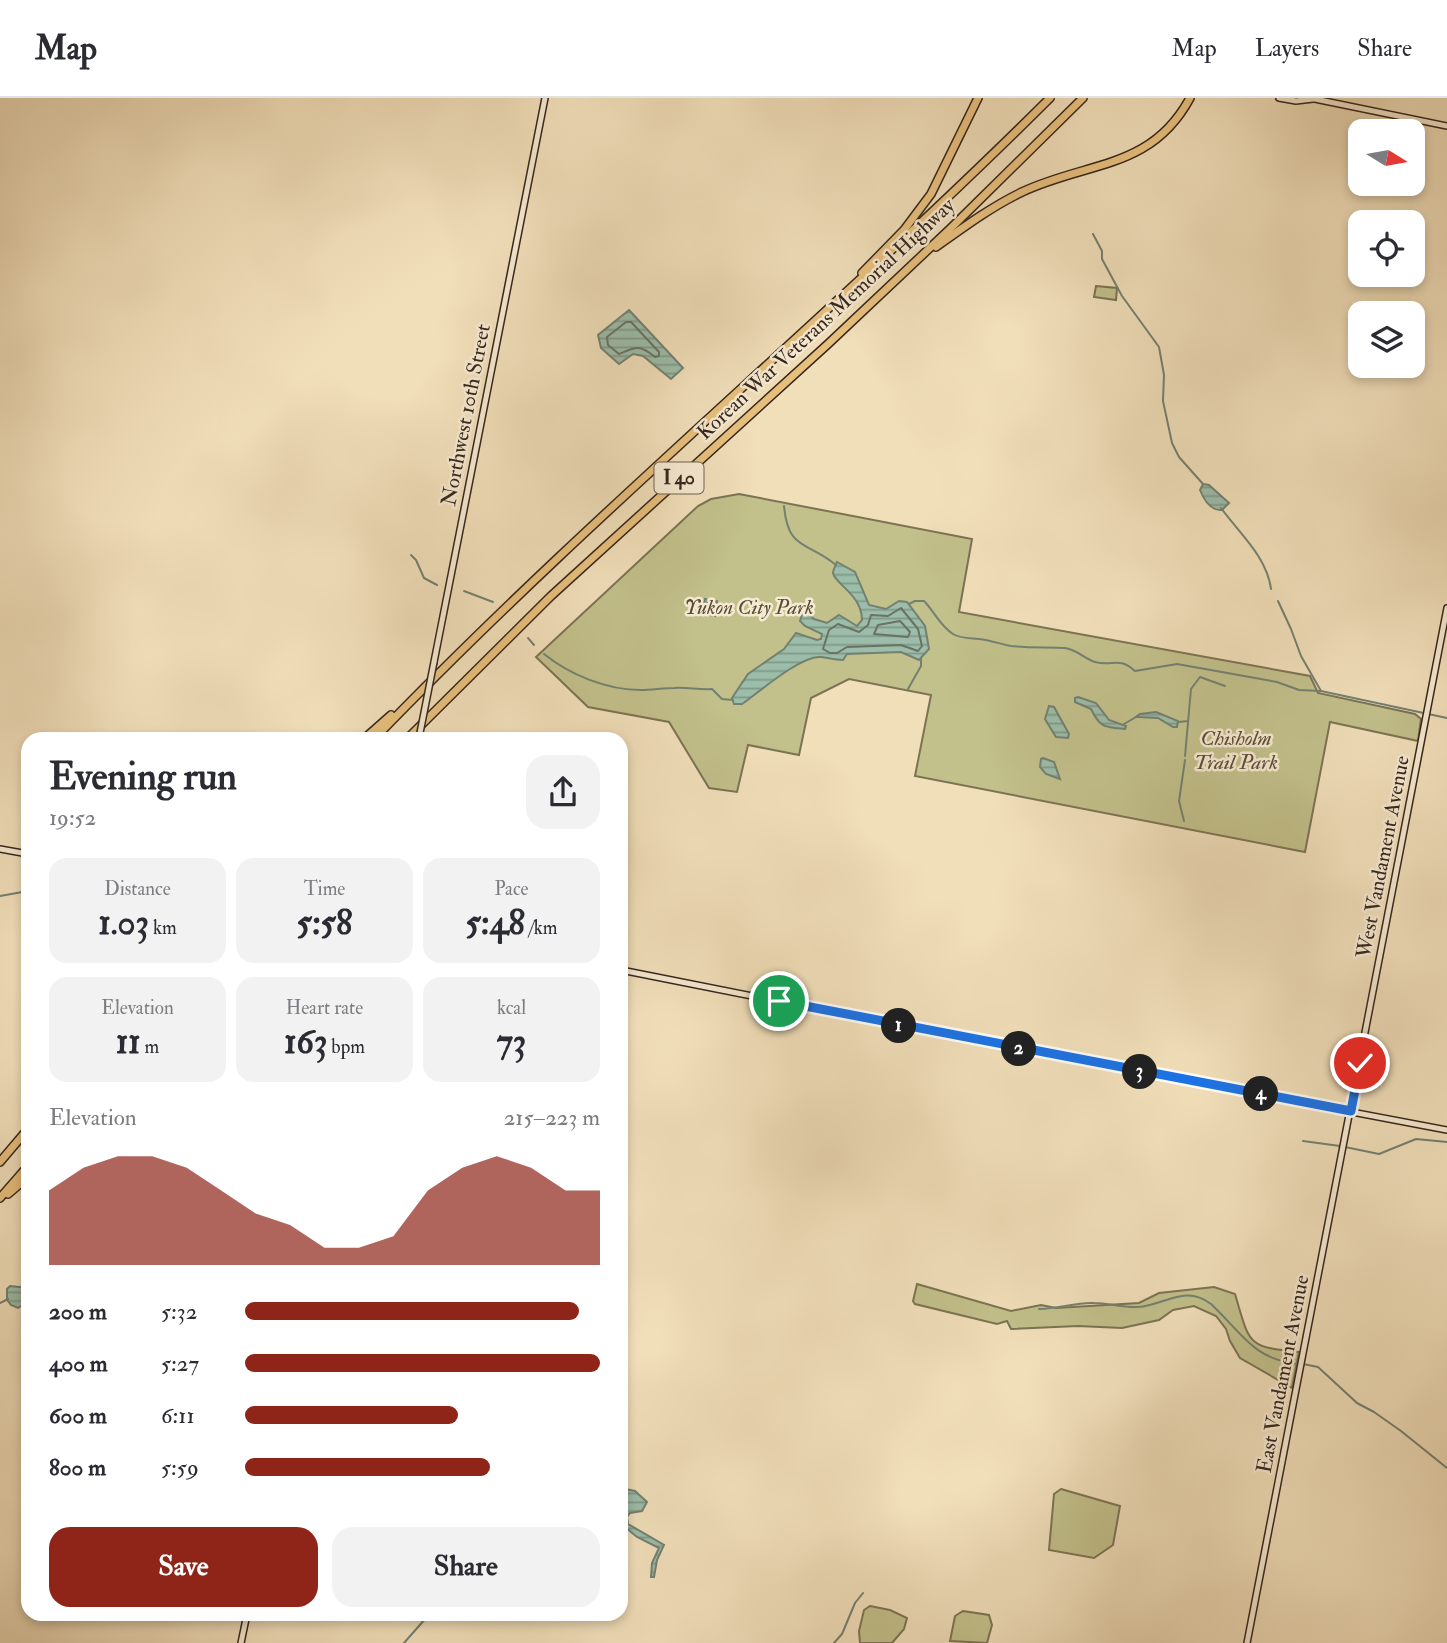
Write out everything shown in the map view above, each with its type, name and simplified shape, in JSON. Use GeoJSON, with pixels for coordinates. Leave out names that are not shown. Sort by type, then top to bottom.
{"type":"FeatureCollection","features":[{"type":"Feature","properties":{"kind":"highway"},"geometry":{"type":"LineString","coordinates":[[806,331],[917,213],[943,173],[978,98]]}},
{"type":"Feature","properties":{"kind":"highway","name":"Korean War Veterans Memorial Highway"},"geometry":{"type":"LineString","coordinates":[[381,732],[580,536],[806,331],[1050,98]]}},
{"type":"Feature","properties":{"kind":"highway","name":"Korean War Veterans Memorial Highway"},"geometry":{"type":"LineString","coordinates":[[414,732],[551,596],[913,264],[1083,98]]}},
{"type":"Feature","properties":{"kind":"highway"},"geometry":{"type":"LineString","coordinates":[[913,264],[980,216],[1024,191],[1126,157],[1151,145],[1172,126],[1190,98]]}},
{"type":"Feature","properties":{"kind":"highway"},"geometry":{"type":"LineString","coordinates":[[372,732],[416,695]]}},
{"type":"Feature","properties":{"kind":"highway"},"geometry":{"type":"LineString","coordinates":[[0,1162],[21,1137]]}},
{"type":"Feature","properties":{"kind":"highway"},"geometry":{"type":"LineString","coordinates":[[0,1200],[21,1174]]}},
{"type":"Feature","properties":{"kind":"highway"},"geometry":{"type":"LineString","coordinates":[[0,1200],[21,1183]]}},
{"type":"Feature","properties":{"kind":"main road","name":"Northwest 10th Street"},"geometry":{"type":"LineString","coordinates":[[420,732],[545,98]]}},
{"type":"Feature","properties":{"kind":"main road"},"geometry":{"type":"LineString","coordinates":[[1279,98],[1296,101],[1311,99],[1447,126]]}},
{"type":"Feature","properties":{"kind":"main road","name":"West Vandament Avenue"},"geometry":{"type":"LineString","coordinates":[[1351,1111],[1447,608]]}},
{"type":"Feature","properties":{"kind":"main road"},"geometry":{"type":"LineString","coordinates":[[0,849],[21,853]]}},
{"type":"Feature","properties":{"kind":"main road"},"geometry":{"type":"LineString","coordinates":[[628,971],[1447,1130]]}},
{"type":"Feature","properties":{"kind":"main road","name":"East Vandament Avenue"},"geometry":{"type":"LineString","coordinates":[[1247,1643],[1351,1111]]}},
{"type":"Feature","properties":{"kind":"main road"},"geometry":{"type":"LineString","coordinates":[[242,1643],[246,1621]]}},
{"type":"Feature","properties":{"kind":"green space"},"geometry":{"type":"Polygon","coordinates":[[[1096,286],[1117,288],[1116,300],[1094,297],[1096,286]]]}},
{"type":"Feature","properties":{"kind":"green space"},"geometry":{"type":"Polygon","coordinates":[[[739,494],[972,539],[959,612],[1310,676],[1318,693],[1415,714],[1421,719],[1418,741],[1330,722],[1305,852],[915,776],[931,695],[849,679],[811,698],[799,755],[748,745],[737,792],[709,788],[669,722],[588,707],[536,657],[698,506],[711,499],[739,494]]]}},
{"type":"Feature","properties":{"kind":"green space"},"geometry":{"type":"Polygon","coordinates":[[[917,1284],[1011,1311],[1041,1305],[1056,1308],[1139,1303],[1159,1293],[1214,1287],[1235,1294],[1248,1333],[1259,1345],[1299,1352],[1292,1388],[1240,1358],[1226,1329],[1216,1316],[1194,1306],[1173,1310],[1159,1320],[1122,1328],[1078,1326],[1011,1329],[1007,1321],[997,1324],[915,1304],[913,1301],[917,1284]]]}},
{"type":"Feature","properties":{"kind":"green space"},"geometry":{"type":"Polygon","coordinates":[[[1061,1489],[1120,1506],[1113,1545],[1094,1558],[1049,1550],[1054,1494],[1061,1489]]]}},
{"type":"Feature","properties":{"kind":"green space"},"geometry":{"type":"Polygon","coordinates":[[[870,1606],[890,1610],[907,1618],[904,1629],[892,1643],[860,1643],[859,1631],[864,1610],[870,1606]]]}},
{"type":"Feature","properties":{"kind":"green space"},"geometry":{"type":"Polygon","coordinates":[[[963,1611],[989,1615],[992,1625],[987,1643],[950,1641],[955,1616],[963,1611]]]}},
{"type":"Feature","properties":{"kind":"water"},"geometry":{"type":"Polygon","coordinates":[[[629,310],[683,368],[671,379],[643,356],[633,354],[619,364],[601,348],[598,335],[629,310]]]}},
{"type":"Feature","properties":{"kind":"water"},"geometry":{"type":"Polygon","coordinates":[[[1203,484],[1209,485],[1229,503],[1222,510],[1211,507],[1206,501],[1200,490],[1203,484]]]}},
{"type":"Feature","properties":{"kind":"water"},"geometry":{"type":"Polygon","coordinates":[[[837,562],[855,572],[869,605],[886,609],[899,601],[907,602],[925,626],[929,649],[919,660],[901,652],[847,654],[843,660],[813,658],[791,668],[742,704],[734,704],[732,698],[748,674],[784,649],[796,633],[821,639],[822,634],[800,621],[802,614],[806,612],[814,619],[827,623],[839,615],[857,626],[862,620],[858,604],[833,573],[837,562]]]}},
{"type":"Feature","properties":{"kind":"water"},"geometry":{"type":"Polygon","coordinates":[[[705,599],[717,601],[715,616],[699,613],[700,607],[707,608],[705,599]]]}},
{"type":"Feature","properties":{"kind":"water"},"geometry":{"type":"Polygon","coordinates":[[[1078,697],[1096,703],[1109,720],[1126,726],[1125,729],[1100,723],[1091,709],[1075,702],[1078,697]]]}},
{"type":"Feature","properties":{"kind":"water"},"geometry":{"type":"Polygon","coordinates":[[[1049,706],[1054,707],[1069,734],[1068,738],[1056,737],[1045,719],[1049,706]]]}},
{"type":"Feature","properties":{"kind":"water"},"geometry":{"type":"Polygon","coordinates":[[[1156,712],[1178,721],[1177,727],[1158,718],[1136,717],[1156,712]]]}},
{"type":"Feature","properties":{"kind":"water"},"geometry":{"type":"Polygon","coordinates":[[[1043,758],[1054,762],[1060,779],[1046,774],[1040,767],[1043,758]]]}},
{"type":"Feature","properties":{"kind":"water"},"geometry":{"type":"Polygon","coordinates":[[[10,1286],[21,1287],[21,1306],[18,1308],[11,1305],[7,1300],[7,1289],[10,1286]]]}},
{"type":"Feature","properties":{"kind":"water"},"geometry":{"type":"Polygon","coordinates":[[[628,1490],[635,1491],[647,1502],[642,1511],[628,1516],[628,1490]]]}},
{"type":"Feature","properties":{"kind":"water"},"geometry":{"type":"Polygon","coordinates":[[[628,1524],[664,1545],[657,1560],[654,1577],[651,1577],[652,1563],[659,1548],[628,1530],[628,1524]]]}},
{"type":"Feature","properties":{"kind":"waterway"},"geometry":{"type":"LineString","coordinates":[[1093,234],[1102,251],[1102,259],[1122,296],[1159,347],[1164,375],[1163,401],[1172,443],[1179,457],[1203,484]]}},
{"type":"Feature","properties":{"kind":"waterway"},"geometry":{"type":"LineString","coordinates":[[784,506],[786,520],[795,538],[836,565]]}},
{"type":"Feature","properties":{"kind":"waterway"},"geometry":{"type":"LineString","coordinates":[[1221,508],[1252,546],[1264,566],[1271,589]]}},
{"type":"Feature","properties":{"kind":"waterway"},"geometry":{"type":"LineString","coordinates":[[411,555],[424,578],[437,585]]}},
{"type":"Feature","properties":{"kind":"waterway"},"geometry":{"type":"LineString","coordinates":[[464,591],[493,602]]}},
{"type":"Feature","properties":{"kind":"waterway"},"geometry":{"type":"LineString","coordinates":[[909,604],[924,601],[944,627],[963,638],[1011,646],[1065,648],[1095,662],[1120,663],[1135,671],[1177,664],[1447,718]]}},
{"type":"Feature","properties":{"kind":"waterway"},"geometry":{"type":"LineString","coordinates":[[1278,601],[1301,656],[1321,691]]}},
{"type":"Feature","properties":{"kind":"waterway"},"geometry":{"type":"LineString","coordinates":[[528,638],[534,645]]}},
{"type":"Feature","properties":{"kind":"waterway"},"geometry":{"type":"LineString","coordinates":[[544,654],[577,675],[602,684],[641,690],[712,689],[722,699],[733,700]]}},
{"type":"Feature","properties":{"kind":"waterway"},"geometry":{"type":"LineString","coordinates":[[908,689],[921,666],[921,658]]}},
{"type":"Feature","properties":{"kind":"waterway"},"geometry":{"type":"LineString","coordinates":[[1185,756],[1191,689],[1200,677],[1225,686]]}},
{"type":"Feature","properties":{"kind":"waterway"},"geometry":{"type":"LineString","coordinates":[[1124,724],[1136,717]]}},
{"type":"Feature","properties":{"kind":"waterway"},"geometry":{"type":"LineString","coordinates":[[1179,722],[1188,721]]}},
{"type":"Feature","properties":{"kind":"waterway"},"geometry":{"type":"LineString","coordinates":[[1184,821],[1179,801],[1185,760]]}},
{"type":"Feature","properties":{"kind":"waterway"},"geometry":{"type":"LineString","coordinates":[[0,896],[21,892]]}},
{"type":"Feature","properties":{"kind":"waterway"},"geometry":{"type":"LineString","coordinates":[[1345,1147],[1379,1154],[1416,1139],[1447,1142]]}},
{"type":"Feature","properties":{"kind":"waterway"},"geometry":{"type":"LineString","coordinates":[[1303,1141],[1340,1146]]}},
{"type":"Feature","properties":{"kind":"waterway"},"geometry":{"type":"LineString","coordinates":[[1039,1309],[1087,1303],[1138,1307],[1175,1297],[1202,1298],[1258,1350],[1282,1361],[1297,1364]]}},
{"type":"Feature","properties":{"kind":"waterway"},"geometry":{"type":"LineString","coordinates":[[0,1303],[8,1299]]}},
{"type":"Feature","properties":{"kind":"waterway"},"geometry":{"type":"LineString","coordinates":[[1303,1364],[1318,1367],[1357,1403],[1401,1431],[1447,1468]]}},
{"type":"Feature","properties":{"kind":"waterway"},"geometry":{"type":"LineString","coordinates":[[834,1643],[842,1634],[855,1603],[863,1593]]}},
{"type":"Feature","properties":{"kind":"waterway"},"geometry":{"type":"LineString","coordinates":[[404,1643],[423,1621]]}},
{"type":"Feature","properties":{"kind":"route"},"geometry":{"type":"LineString","coordinates":[[779,1001],[1351,1111],[1360,1063]]}},
{"type":"Feature","properties":{"kind":"park label","name":"Yukon City Park"},"geometry":{"type":"Point","coordinates":[749,607]}},
{"type":"Feature","properties":{"kind":"park label","name":"Chisholm Trail Park"},"geometry":{"type":"Point","coordinates":[1236,750]}}]}
